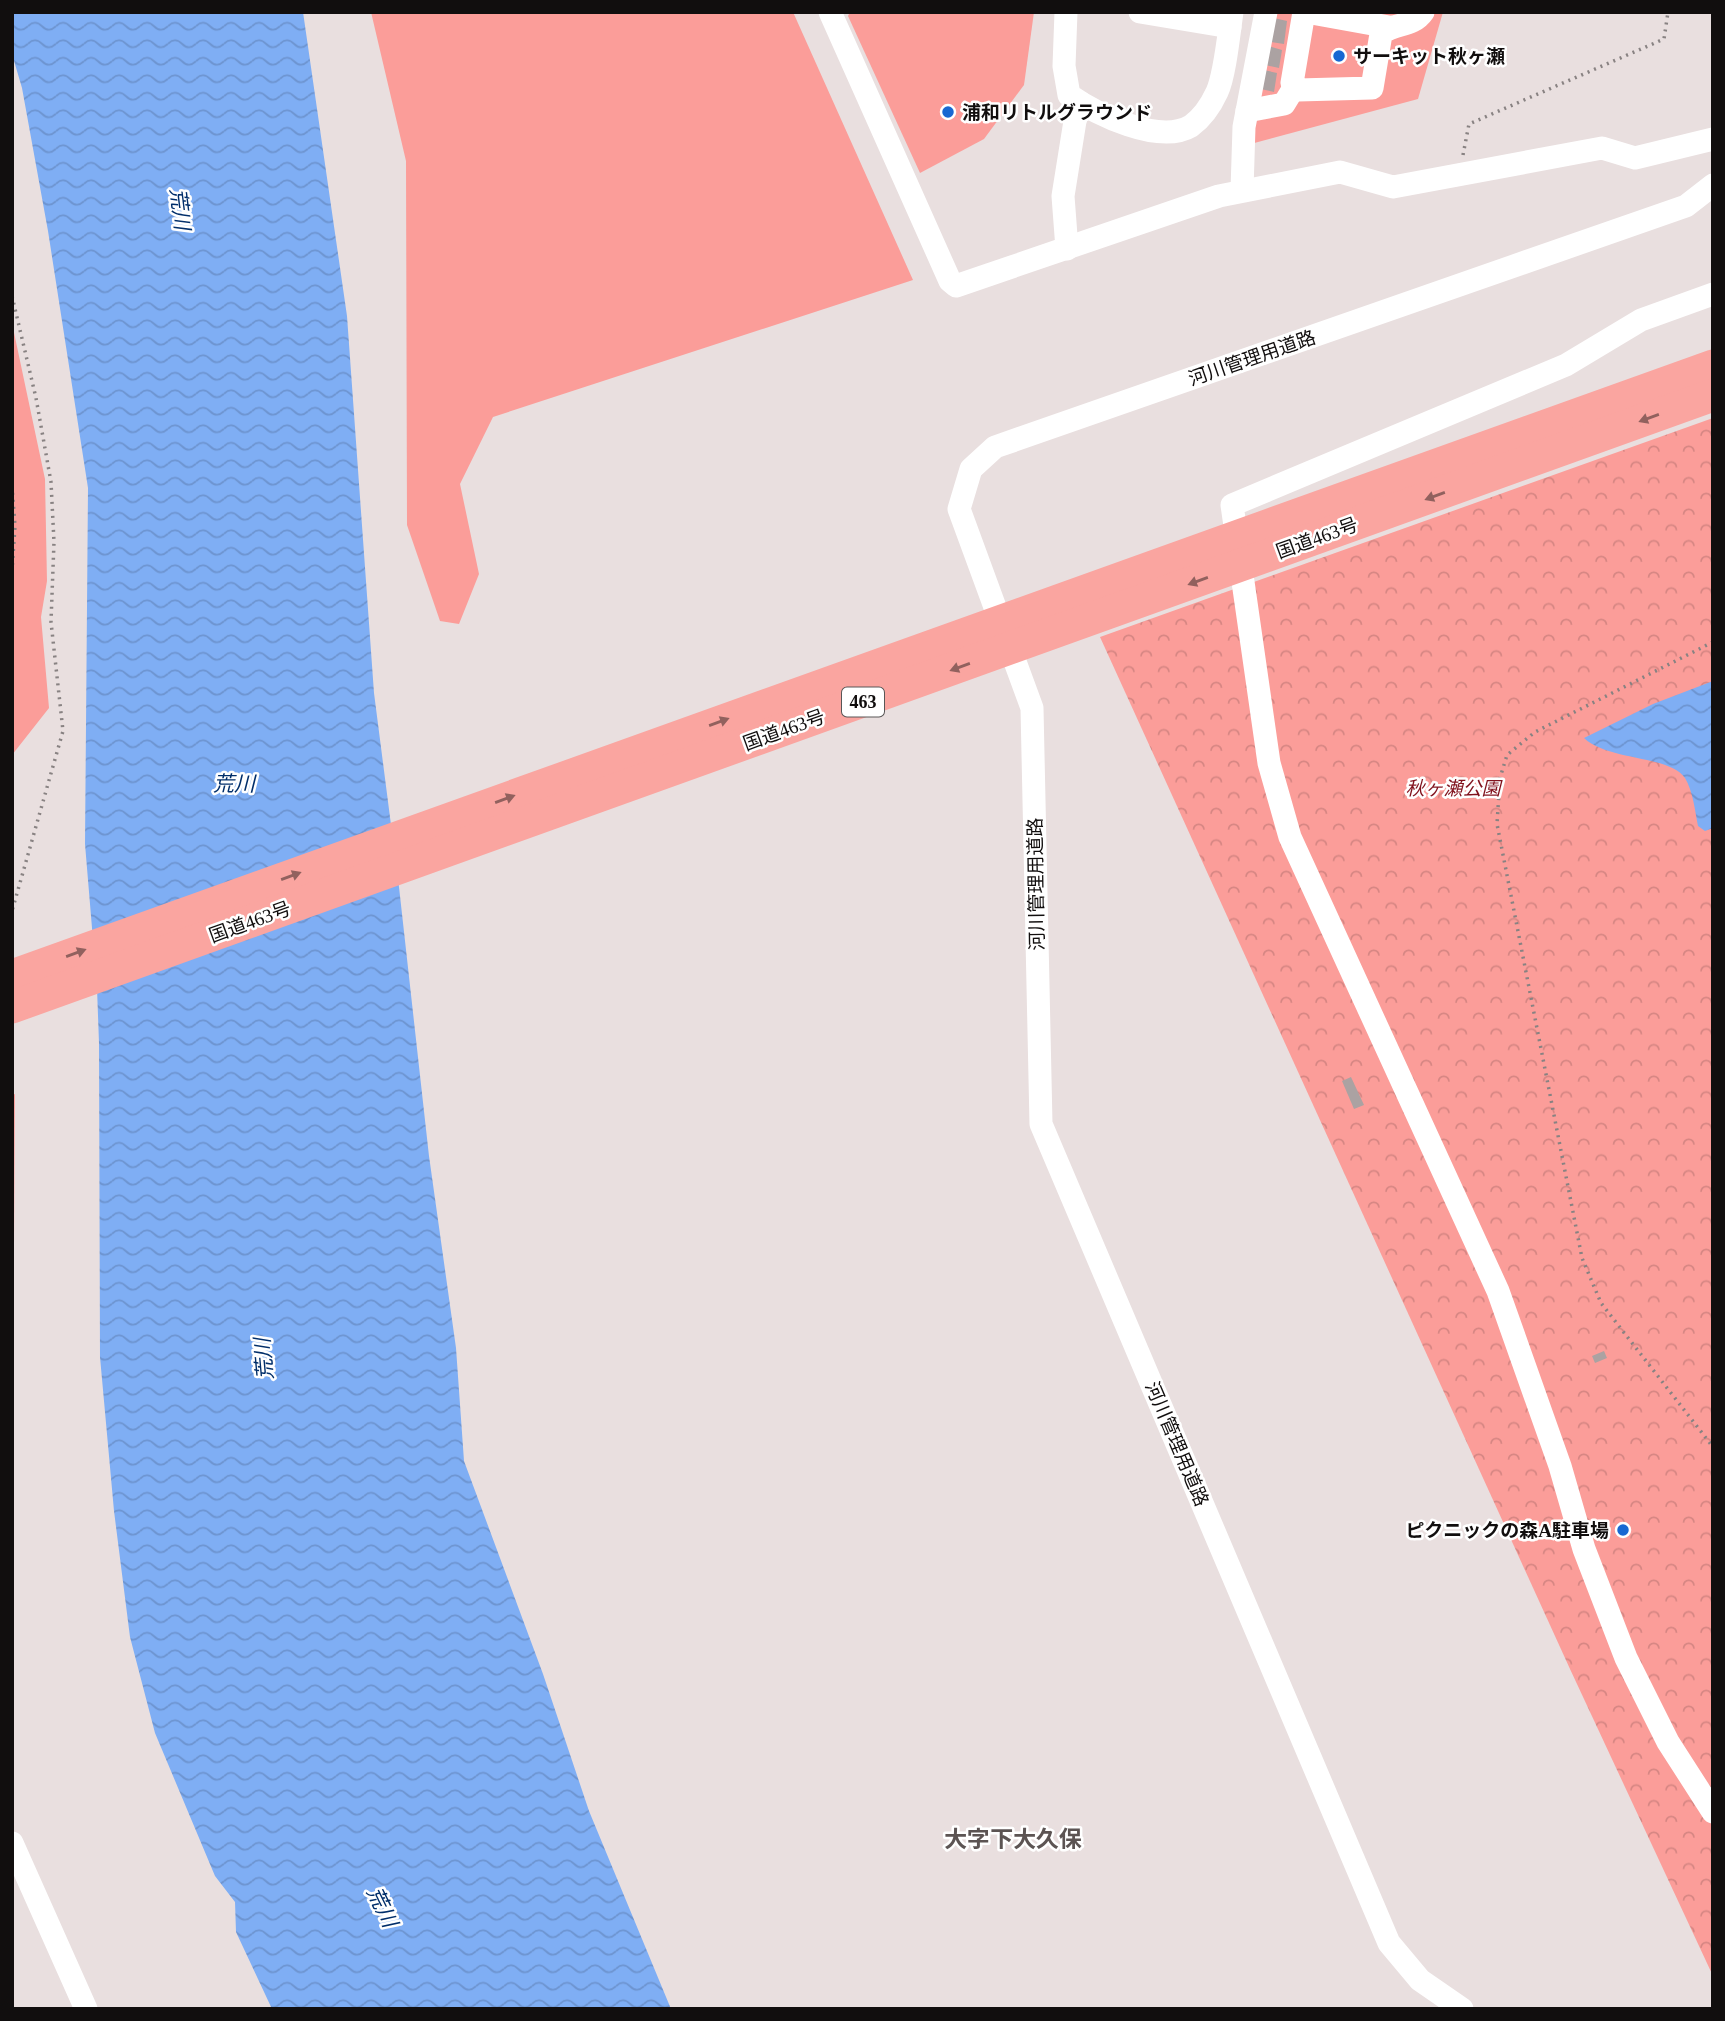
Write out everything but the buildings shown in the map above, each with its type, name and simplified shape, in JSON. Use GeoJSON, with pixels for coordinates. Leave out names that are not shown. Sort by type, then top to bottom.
{"type":"FeatureCollection","features":[{"type":"Feature","properties":{"kind":"highway","name":"国道463号"},"geometry":{"type":"LineString","coordinates":[[12,976],[1713,366]]}},
{"type":"Feature","properties":{"kind":"highway","name":"国道463号"},"geometry":{"type":"LineString","coordinates":[[12,1007],[1713,395]]}},
{"type":"Feature","properties":{"kind":"street"},"geometry":{"type":"LineString","coordinates":[[830,12],[950,281],[956,286],[1242,190],[1340,173],[1394,187],[1602,148],[1636,158],[1713,139]]}},
{"type":"Feature","properties":{"kind":"street"},"geometry":{"type":"LineString","coordinates":[[1066,12],[1064,66],[1069,95],[1117,122],[1162,132],[1189,127],[1205,114],[1218,90],[1231,20],[1140,12]]}},
{"type":"Feature","properties":{"kind":"street"},"geometry":{"type":"LineString","coordinates":[[1242,190],[1244,127],[1266,12]]}},
{"type":"Feature","properties":{"kind":"street"},"geometry":{"type":"LineString","coordinates":[[1389,27],[1381,34],[1372,88],[1298,90],[1292,83],[1305,12],[1389,27],[1406,25],[1418,19],[1423,12]]}},
{"type":"Feature","properties":{"kind":"street"},"geometry":{"type":"LineString","coordinates":[[1247,111],[1284,104],[1295,86]]}},
{"type":"Feature","properties":{"kind":"street"},"geometry":{"type":"LineString","coordinates":[[1068,248],[1063,196],[1075,121],[1081,103]]}},
{"type":"Feature","properties":{"kind":"street","name":"河川管理用道路"},"geometry":{"type":"LineString","coordinates":[[1462,2009],[1420,1980],[1389,1943],[1041,1124],[1032,708],[959,509],[971,469],[995,447],[1686,206],[1713,184]]}},
{"type":"Feature","properties":{"kind":"street"},"geometry":{"type":"LineString","coordinates":[[1713,294],[1641,320],[1566,365],[1232,505],[1269,763],[1290,837],[1498,1291],[1560,1466],[1584,1549],[1626,1658],[1668,1742],[1713,1812]]}},
{"type":"Feature","properties":{"kind":"street"},"geometry":{"type":"LineString","coordinates":[[12,1843],[86,2009]]}},
{"type":"Feature","properties":{"kind":"path"},"geometry":{"type":"LineString","coordinates":[[1460,175],[1469,124],[1664,39],[1668,12]]}},
{"type":"Feature","properties":{"kind":"path"},"geometry":{"type":"LineString","coordinates":[[12,296],[36,398],[51,482],[54,542],[51,622],[63,731],[12,911]]}},
{"type":"Feature","properties":{"kind":"path"},"geometry":{"type":"LineString","coordinates":[[12,486],[15,526],[12,571]]}},
{"type":"Feature","properties":{"kind":"path"},"geometry":{"type":"LineString","coordinates":[[1713,642],[1535,732],[1507,755],[1500,778],[1497,824],[1582,1258],[1601,1303],[1713,1447]]}},
{"type":"Feature","properties":{"kind":"green space"},"geometry":{"type":"Polygon","coordinates":[[[371,12],[793,12],[913,280],[493,417],[460,484],[479,574],[459,624],[440,621],[407,525],[406,161],[371,12]]]}},
{"type":"Feature","properties":{"kind":"green space","name":"浦和リトルグラウンド"},"geometry":{"type":"Polygon","coordinates":[[[850,12],[1034,12],[1024,85],[984,139],[920,173],[848,16],[850,12]]]}},
{"type":"Feature","properties":{"kind":"green space","name":"サーキット秋ヶ瀬"},"geometry":{"type":"Polygon","coordinates":[[[1256,12],[1443,12],[1418,99],[1232,149],[1256,12]]]}},
{"type":"Feature","properties":{"kind":"green space"},"geometry":{"type":"Polygon","coordinates":[[[12,323],[45,479],[47,581],[41,617],[49,708],[12,755],[12,323]]]}},
{"type":"Feature","properties":{"kind":"green space","name":"秋ヶ瀬公園"},"geometry":{"type":"Polygon","coordinates":[[[1713,418],[1713,1976],[1570,1669],[1100,637],[1713,418]]]}},
{"type":"Feature","properties":{"kind":"green space"},"geometry":{"type":"Polygon","coordinates":[[[15,1094],[13,1400],[12,1400],[12,1095],[15,1094]]]}},
{"type":"Feature","properties":{"kind":"water","name":"荒川"},"geometry":{"type":"Polygon","coordinates":[[[12,12],[303,12],[347,316],[374,693],[429,1156],[456,1348],[464,1461],[543,1674],[589,1811],[671,2009],[272,2009],[236,1932],[235,1902],[215,1876],[155,1733],[130,1637],[114,1511],[100,1357],[99,1043],[85,844],[88,488],[48,231],[22,88],[12,54],[12,12]]]}},
{"type":"Feature","properties":{"kind":"water"},"geometry":{"type":"Polygon","coordinates":[[[1713,681],[1713,828],[1705,831],[1698,826],[1688,783],[1677,771],[1666,765],[1608,751],[1584,738],[1653,704],[1713,681]]]}},
{"type":"Feature","properties":{"kind":"place","name":"サーキット秋ヶ瀬"},"geometry":{"type":"Point","coordinates":[1339,56]}},
{"type":"Feature","properties":{"kind":"place","name":"浦和リトルグラウンド"},"geometry":{"type":"Point","coordinates":[948,112]}},
{"type":"Feature","properties":{"kind":"place","name":"ピクニックの森A駐車場"},"geometry":{"type":"Point","coordinates":[1623,1530]}},
{"type":"Feature","properties":{"kind":"district","name":"大字下大久保"},"geometry":{"type":"Point","coordinates":[1013,1839]}}]}
